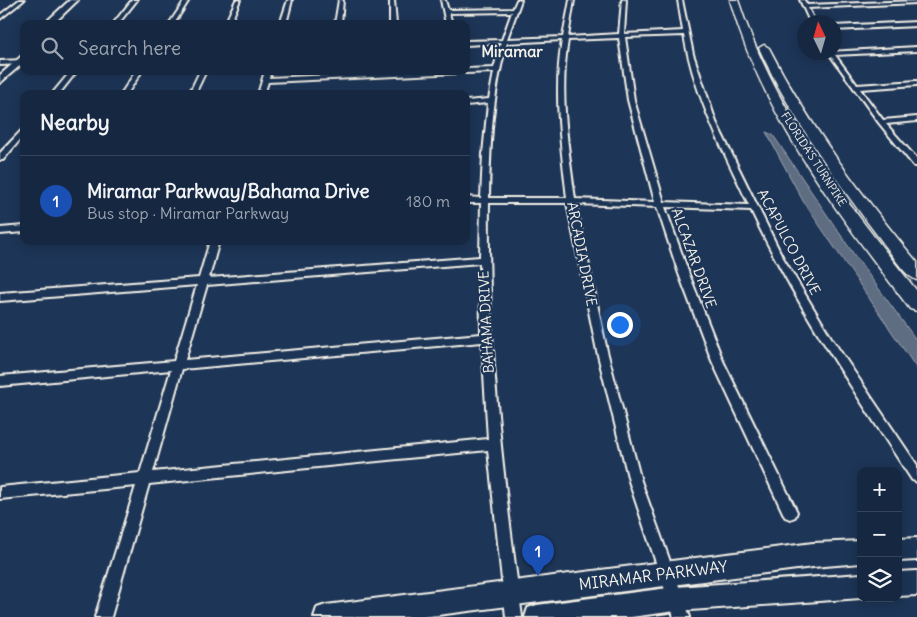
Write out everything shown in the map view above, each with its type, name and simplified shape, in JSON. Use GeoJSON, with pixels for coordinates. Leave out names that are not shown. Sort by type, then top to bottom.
{"type":"FeatureCollection","features":[{"type":"Feature","properties":{"kind":"highway","name":"FLORIDA'S TURNPIKE"},"geometry":{"type":"LineString","coordinates":[[734,0],[752,53],[781,108],[834,191],[917,304]]}},
{"type":"Feature","properties":{"kind":"highway","name":"FLORIDA'S TURNPIKE"},"geometry":{"type":"LineString","coordinates":[[760,39],[786,90],[811,130],[854,192],[917,274]]}},
{"type":"Feature","properties":{"kind":"main road"},"geometry":{"type":"LineString","coordinates":[[902,550],[917,549]]}},
{"type":"Feature","properties":{"kind":"main road","name":"MIRAMAR PARKWAY"},"geometry":{"type":"LineString","coordinates":[[326,617],[813,555],[857,552]]}},
{"type":"Feature","properties":{"kind":"main road"},"geometry":{"type":"LineString","coordinates":[[902,584],[917,583]]}},
{"type":"Feature","properties":{"kind":"main road","name":"MIRAMAR PARKWAY"},"geometry":{"type":"LineString","coordinates":[[537,617],[679,608],[857,586]]}},
{"type":"Feature","properties":{"kind":"street"},"geometry":{"type":"LineString","coordinates":[[0,17],[22,0]]}},
{"type":"Feature","properties":{"kind":"street"},"geometry":{"type":"LineString","coordinates":[[52,20],[74,0]]}},
{"type":"Feature","properties":{"kind":"street"},"geometry":{"type":"LineString","coordinates":[[62,20],[83,0]]}},
{"type":"Feature","properties":{"kind":"street"},"geometry":{"type":"LineString","coordinates":[[118,20],[135,0]]}},
{"type":"Feature","properties":{"kind":"street"},"geometry":{"type":"LineString","coordinates":[[174,20],[186,0]]}},
{"type":"Feature","properties":{"kind":"street"},"geometry":{"type":"LineString","coordinates":[[229,20],[238,0]]}},
{"type":"Feature","properties":{"kind":"street"},"geometry":{"type":"LineString","coordinates":[[283,20],[290,0]]}},
{"type":"Feature","properties":{"kind":"street"},"geometry":{"type":"LineString","coordinates":[[338,20],[341,0]]}},
{"type":"Feature","properties":{"kind":"street"},"geometry":{"type":"LineString","coordinates":[[392,0],[393,20]]}},
{"type":"Feature","properties":{"kind":"street"},"geometry":{"type":"LineString","coordinates":[[443,0],[448,20]]}},
{"type":"Feature","properties":{"kind":"street","name":"ARCADIA DRIVE"},"geometry":{"type":"LineString","coordinates":[[572,0],[561,65],[561,112],[571,200],[602,351],[635,481],[679,608]]}},
{"type":"Feature","properties":{"kind":"street","name":"ALCAZAR DRIVE"},"geometry":{"type":"LineString","coordinates":[[624,0],[623,36],[635,118],[659,203],[679,261],[730,388],[790,512]]}},
{"type":"Feature","properties":{"kind":"street","name":"ACAPULCO DRIVE"},"geometry":{"type":"LineString","coordinates":[[680,0],[690,54],[713,122],[778,256],[828,342],[917,476]]}},
{"type":"Feature","properties":{"kind":"street"},"geometry":{"type":"LineString","coordinates":[[802,0],[809,15]]}},
{"type":"Feature","properties":{"kind":"street"},"geometry":{"type":"LineString","coordinates":[[805,7],[917,2]]}},
{"type":"Feature","properties":{"kind":"street"},"geometry":{"type":"LineString","coordinates":[[446,12],[517,5]]}},
{"type":"Feature","properties":{"kind":"street","name":"BAHAMA DRIVE"},"geometry":{"type":"LineString","coordinates":[[514,617],[494,444],[485,338],[483,260],[487,143],[492,102],[497,70],[517,5]]}},
{"type":"Feature","properties":{"kind":"street"},"geometry":{"type":"LineString","coordinates":[[0,9],[11,9]]}},
{"type":"Feature","properties":{"kind":"street"},"geometry":{"type":"LineString","coordinates":[[842,28],[917,24]]}},
{"type":"Feature","properties":{"kind":"street"},"geometry":{"type":"LineString","coordinates":[[470,43],[685,33]]}},
{"type":"Feature","properties":{"kind":"street"},"geometry":{"type":"LineString","coordinates":[[2,64],[20,49]]}},
{"type":"Feature","properties":{"kind":"street"},"geometry":{"type":"LineString","coordinates":[[842,52],[917,49]]}},
{"type":"Feature","properties":{"kind":"street"},"geometry":{"type":"LineString","coordinates":[[2,64],[20,60]]}},
{"type":"Feature","properties":{"kind":"street"},"geometry":{"type":"LineString","coordinates":[[835,60],[881,122],[917,164]]}},
{"type":"Feature","properties":{"kind":"street"},"geometry":{"type":"LineString","coordinates":[[0,80],[20,62]]}},
{"type":"Feature","properties":{"kind":"street"},"geometry":{"type":"LineString","coordinates":[[470,71],[497,70]]}},
{"type":"Feature","properties":{"kind":"street"},"geometry":{"type":"LineString","coordinates":[[58,90],[71,75]]}},
{"type":"Feature","properties":{"kind":"street"},"geometry":{"type":"LineString","coordinates":[[127,90],[136,75]]}},
{"type":"Feature","properties":{"kind":"street"},"geometry":{"type":"LineString","coordinates":[[194,90],[201,75]]}},
{"type":"Feature","properties":{"kind":"street"},"geometry":{"type":"LineString","coordinates":[[261,90],[267,75]]}},
{"type":"Feature","properties":{"kind":"street"},"geometry":{"type":"LineString","coordinates":[[265,80],[373,75]]}},
{"type":"Feature","properties":{"kind":"street"},"geometry":{"type":"LineString","coordinates":[[854,87],[917,83]]}},
{"type":"Feature","properties":{"kind":"street"},"geometry":{"type":"LineString","coordinates":[[470,103],[492,102]]}},
{"type":"Feature","properties":{"kind":"street"},"geometry":{"type":"LineString","coordinates":[[881,122],[917,119]]}},
{"type":"Feature","properties":{"kind":"street"},"geometry":{"type":"LineString","coordinates":[[0,158],[20,135]]}},
{"type":"Feature","properties":{"kind":"street"},"geometry":{"type":"LineString","coordinates":[[470,200],[571,200],[755,208]]}},
{"type":"Feature","properties":{"kind":"street"},"geometry":{"type":"LineString","coordinates":[[0,231],[20,230]]}},
{"type":"Feature","properties":{"kind":"street"},"geometry":{"type":"LineString","coordinates":[[103,617],[215,245]]}},
{"type":"Feature","properties":{"kind":"street"},"geometry":{"type":"LineString","coordinates":[[0,297],[483,260]]}},
{"type":"Feature","properties":{"kind":"street"},"geometry":{"type":"LineString","coordinates":[[0,381],[485,338]]}},
{"type":"Feature","properties":{"kind":"street"},"geometry":{"type":"LineString","coordinates":[[0,493],[494,444]]}},
{"type":"Feature","properties":{"kind":"water"},"geometry":{"type":"Polygon","coordinates":[[[766,132],[773,135],[855,256],[917,341],[917,369],[803,201],[766,132]]]}},
{"type":"Feature","properties":{"kind":"place","name":"Miramar Parkway/Bahama Drive"},"geometry":{"type":"Point","coordinates":[538,576]}},
{"type":"Feature","properties":{"kind":"district","name":"Miramar"},"geometry":{"type":"Point","coordinates":[512,51]}}]}
